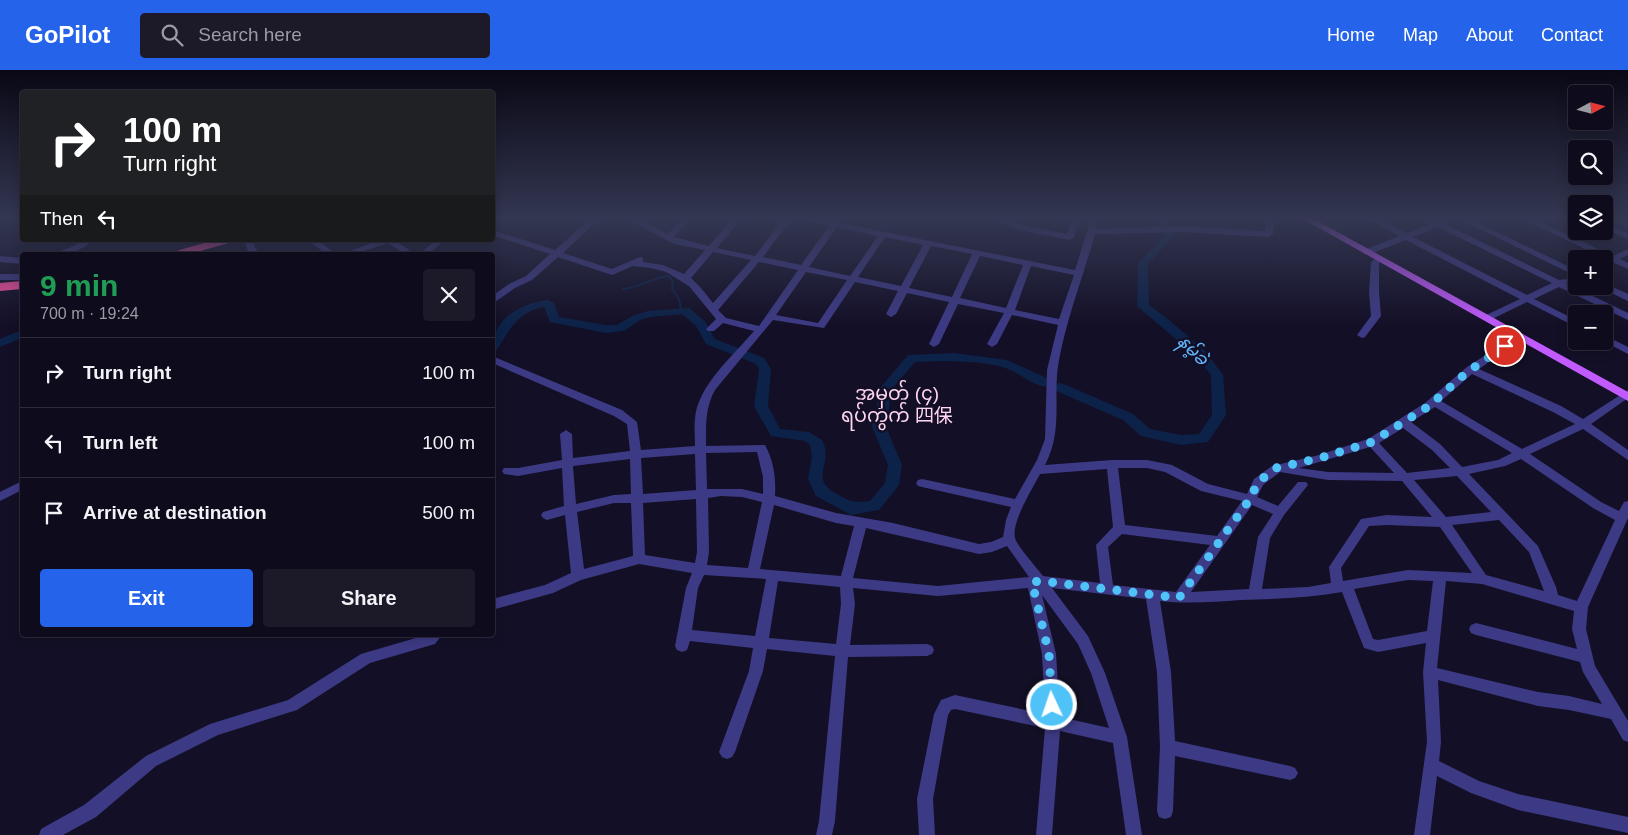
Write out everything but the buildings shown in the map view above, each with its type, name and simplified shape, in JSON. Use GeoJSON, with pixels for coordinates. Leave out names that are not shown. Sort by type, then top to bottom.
{"type":"FeatureCollection","features":[{"type":"Feature","properties":{"kind":"highway"},"geometry":{"type":"LineString","coordinates":[[0,288],[20,285]]}},
{"type":"Feature","properties":{"kind":"main road"},"geometry":{"type":"LineString","coordinates":[[1372,255],[1627,395]]}},
{"type":"Feature","properties":{"kind":"street"},"geometry":{"type":"LineString","coordinates":[[495,299],[512,286],[529,278],[557,255]]}},
{"type":"Feature","properties":{"kind":"street"},"geometry":{"type":"LineString","coordinates":[[560,255],[612,272],[637,262],[653,266],[685,279],[698,290],[701,296],[714,308],[722,319],[761,330]]}},
{"type":"Feature","properties":{"kind":"street"},"geometry":{"type":"LineString","coordinates":[[685,279],[705,255]]}},
{"type":"Feature","properties":{"kind":"street"},"geometry":{"type":"LineString","coordinates":[[734,255],[1064,323]]}},
{"type":"Feature","properties":{"kind":"street"},"geometry":{"type":"LineString","coordinates":[[714,308],[760,255]]}},
{"type":"Feature","properties":{"kind":"street"},"geometry":{"type":"LineString","coordinates":[[813,255],[761,330],[711,388],[705,399],[700,418],[703,552],[700,569],[692,588],[683,641],[761,643],[842,651],[927,650]]}},
{"type":"Feature","properties":{"kind":"street"},"geometry":{"type":"LineString","coordinates":[[769,316],[821,326],[868,255]]}},
{"type":"Feature","properties":{"kind":"street"},"geometry":{"type":"LineString","coordinates":[[891,314],[922,255]]}},
{"type":"Feature","properties":{"kind":"street"},"geometry":{"type":"LineString","coordinates":[[934,344],[976,255]]}},
{"type":"Feature","properties":{"kind":"street"},"geometry":{"type":"LineString","coordinates":[[986,255],[1078,273]]}},
{"type":"Feature","properties":{"kind":"street"},"geometry":{"type":"LineString","coordinates":[[1084,255],[1053,360],[1051,406],[1053,425],[1048,448],[1019,504],[1009,528],[1009,540],[1037,582],[1083,640],[1098,673],[1120,737],[1134,835]]}},
{"type":"Feature","properties":{"kind":"street"},"geometry":{"type":"LineString","coordinates":[[1442,255],[1568,320]]}},
{"type":"Feature","properties":{"kind":"street"},"geometry":{"type":"LineString","coordinates":[[1500,255],[1628,317]]}},
{"type":"Feature","properties":{"kind":"street"},"geometry":{"type":"LineString","coordinates":[[1536,255],[1568,270]]}},
{"type":"Feature","properties":{"kind":"street"},"geometry":{"type":"LineString","coordinates":[[1613,259],[1622,255]]}},
{"type":"Feature","properties":{"kind":"street"},"geometry":{"type":"LineString","coordinates":[[0,259],[20,261]]}},
{"type":"Feature","properties":{"kind":"street"},"geometry":{"type":"LineString","coordinates":[[1362,335],[1376,316],[1374,270],[1375,262],[1380,259]]}},
{"type":"Feature","properties":{"kind":"street"},"geometry":{"type":"LineString","coordinates":[[1613,259],[1628,266]]}},
{"type":"Feature","properties":{"kind":"street"},"geometry":{"type":"LineString","coordinates":[[992,344],[1009,312],[1028,263]]}},
{"type":"Feature","properties":{"kind":"street"},"geometry":{"type":"LineString","coordinates":[[0,277],[20,278]]}},
{"type":"Feature","properties":{"kind":"street"},"geometry":{"type":"LineString","coordinates":[[1487,318],[1568,279]]}},
{"type":"Feature","properties":{"kind":"street"},"geometry":{"type":"LineString","coordinates":[[1613,290],[1628,298]]}},
{"type":"Feature","properties":{"kind":"street"},"geometry":{"type":"LineString","coordinates":[[711,328],[722,319]]}},
{"type":"Feature","properties":{"kind":"street"},"geometry":{"type":"LineString","coordinates":[[1179,598],[1250,499],[1258,482],[1276,468],[1320,458],[1372,442],[1434,402],[1471,369],[1520,336]]}},
{"type":"Feature","properties":{"kind":"street"},"geometry":{"type":"LineString","coordinates":[[1613,343],[1628,351]]}},
{"type":"Feature","properties":{"kind":"street"},"geometry":{"type":"LineString","coordinates":[[495,360],[618,413],[632,422],[636,453],[639,559]]}},
{"type":"Feature","properties":{"kind":"street"},"geometry":{"type":"LineString","coordinates":[[1471,369],[1557,409],[1583,424],[1628,456]]}},
{"type":"Feature","properties":{"kind":"street"},"geometry":{"type":"LineString","coordinates":[[1276,468],[1328,476],[1405,478],[1458,472],[1501,463],[1583,424],[1627,395]]}},
{"type":"Feature","properties":{"kind":"street"},"geometry":{"type":"LineString","coordinates":[[1434,402],[1520,454],[1597,505],[1622,518]]}},
{"type":"Feature","properties":{"kind":"street"},"geometry":{"type":"LineString","coordinates":[[1403,422],[1436,447],[1534,549],[1550,587],[1552,599]]}},
{"type":"Feature","properties":{"kind":"street"},"geometry":{"type":"LineString","coordinates":[[566,434],[570,510],[577,554],[578,576]]}},
{"type":"Feature","properties":{"kind":"street"},"geometry":{"type":"LineString","coordinates":[[1372,442],[1405,478],[1468,554],[1482,579]]}},
{"type":"Feature","properties":{"kind":"street"},"geometry":{"type":"LineString","coordinates":[[508,471],[518,472],[567,462],[636,453],[701,448],[761,448],[767,459],[770,500],[753,573]]}},
{"type":"Feature","properties":{"kind":"street"},"geometry":{"type":"LineString","coordinates":[[1038,470],[1112,464],[1148,464],[1168,468],[1204,488],[1250,499],[1280,512]]}},
{"type":"Feature","properties":{"kind":"street"},"geometry":{"type":"LineString","coordinates":[[1112,464],[1119,530]]}},
{"type":"Feature","properties":{"kind":"street"},"geometry":{"type":"LineString","coordinates":[[922,483],[1019,504]]}},
{"type":"Feature","properties":{"kind":"street"},"geometry":{"type":"LineString","coordinates":[[1255,595],[1264,537],[1280,512],[1302,485]]}},
{"type":"Feature","properties":{"kind":"street"},"geometry":{"type":"LineString","coordinates":[[0,497],[20,486]]}},
{"type":"Feature","properties":{"kind":"street"},"geometry":{"type":"LineString","coordinates":[[546,515],[614,499],[742,493],[836,518],[979,548],[992,547],[1009,540]]}},
{"type":"Feature","properties":{"kind":"street"},"geometry":{"type":"LineString","coordinates":[[1628,505],[1582,607],[1579,629],[1588,668],[1628,735]]}},
{"type":"Feature","properties":{"kind":"street"},"geometry":{"type":"LineString","coordinates":[[1433,636],[1378,646],[1369,644],[1335,567],[1365,522],[1387,520],[1442,522],[1500,515]]}},
{"type":"Feature","properties":{"kind":"street"},"geometry":{"type":"LineString","coordinates":[[824,835],[827,821],[848,604],[846,581],[858,544],[861,523]]}},
{"type":"Feature","properties":{"kind":"street"},"geometry":{"type":"LineString","coordinates":[[1107,589],[1102,546],[1119,530],[1221,541]]}},
{"type":"Feature","properties":{"kind":"street"},"geometry":{"type":"LineString","coordinates":[[495,604],[548,589],[578,576],[639,559],[719,572],[846,581],[938,591],[1037,582],[1179,598],[1308,592],[1408,575],[1440,576],[1482,579],[1582,607]]}},
{"type":"Feature","properties":{"kind":"street"},"geometry":{"type":"LineString","coordinates":[[726,752],[756,671],[773,575]]}},
{"type":"Feature","properties":{"kind":"street"},"geometry":{"type":"LineString","coordinates":[[1422,835],[1434,742],[1430,672],[1440,576]]}},
{"type":"Feature","properties":{"kind":"street"},"geometry":{"type":"LineString","coordinates":[[1037,582],[1049,654],[1053,722],[1044,835]]}},
{"type":"Feature","properties":{"kind":"street"},"geometry":{"type":"LineString","coordinates":[[1152,595],[1164,672],[1168,747],[1165,811]]}},
{"type":"Feature","properties":{"kind":"street"},"geometry":{"type":"LineString","coordinates":[[1476,629],[1584,657]]}},
{"type":"Feature","properties":{"kind":"street"},"geometry":{"type":"LineString","coordinates":[[48,835],[90,811],[151,761],[214,729],[292,705],[366,658],[430,640],[433,637]]}},
{"type":"Feature","properties":{"kind":"street"},"geometry":{"type":"LineString","coordinates":[[1430,672],[1538,699],[1569,703],[1616,714]]}},
{"type":"Feature","properties":{"kind":"street"},"geometry":{"type":"LineString","coordinates":[[927,835],[926,799],[941,714],[946,705],[955,702],[1120,737]]}},
{"type":"Feature","properties":{"kind":"street"},"geometry":{"type":"LineString","coordinates":[[1168,747],[1290,773]]}},
{"type":"Feature","properties":{"kind":"street"},"geometry":{"type":"LineString","coordinates":[[1431,765],[1476,788],[1518,802],[1628,825]]}},
{"type":"Feature","properties":{"kind":"waterway","name":"နမ့်ခဲ"},"geometry":{"type":"LineString","coordinates":[[1059,387],[1128,417],[1146,433],[1181,440],[1203,439],[1219,415],[1217,375],[1201,354],[1165,322],[1143,306],[1143,263],[1151,255]]}},
{"type":"Feature","properties":{"kind":"waterway"},"geometry":{"type":"LineString","coordinates":[[623,289],[669,276],[673,282],[672,289],[679,299],[681,309]]}},
{"type":"Feature","properties":{"kind":"waterway"},"geometry":{"type":"LineString","coordinates":[[495,343],[508,323],[520,312],[548,303],[554,320],[606,329],[620,328],[636,318],[648,314],[685,310],[701,324],[710,341],[760,361],[765,369],[761,406],[776,433],[809,437],[817,443],[819,457],[815,479],[821,492],[851,509],[874,506],[892,485],[895,465],[879,427],[886,388],[912,358],[954,357],[1007,364],[1047,383]]}},
{"type":"Feature","properties":{"kind":"waterway"},"geometry":{"type":"LineString","coordinates":[[0,343],[20,335]]}},
{"type":"Feature","properties":{"kind":"district","name":"အမှတ် (၄) ရပ်ကွက် 四保"},"geometry":{"type":"Point","coordinates":[897,404]}},
{"type":"Feature","properties":{"kind":"route"},"geometry":{"type":"LineString","coordinates":[[1052,705],[1049,654],[1043,621],[1032,582],[1041,581],[1179,598],[1250,499],[1258,482],[1276,468],[1320,458],[1372,442],[1429,406],[1466,373],[1505,346]]}}]}
